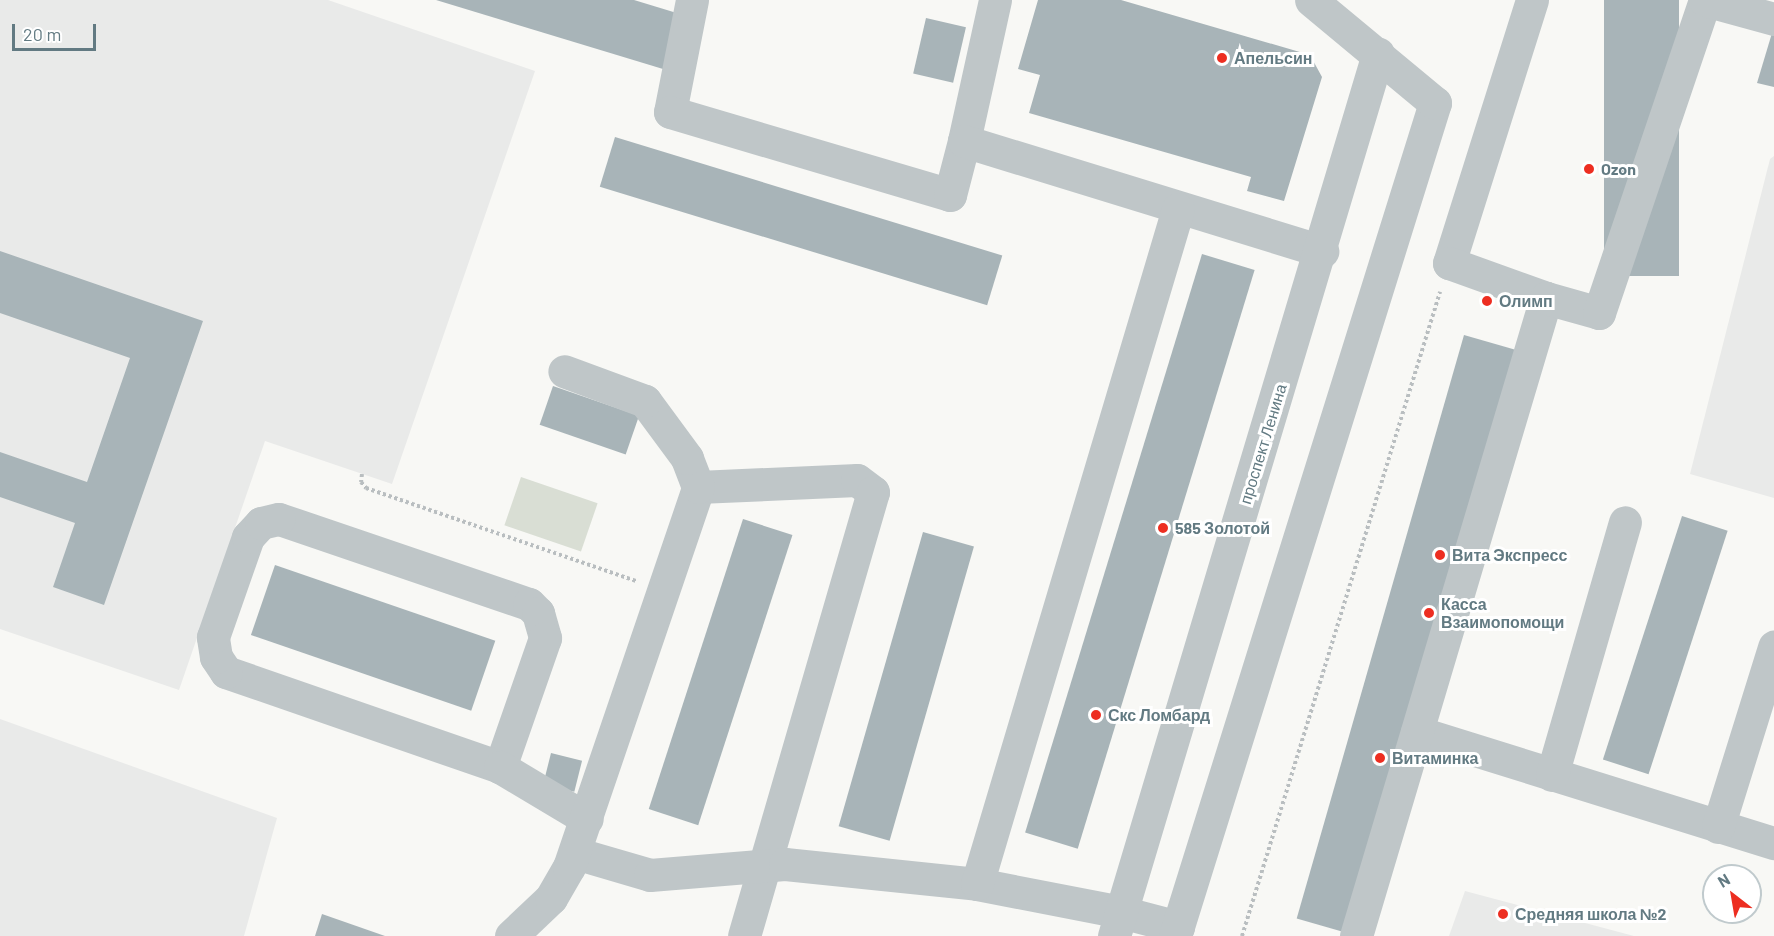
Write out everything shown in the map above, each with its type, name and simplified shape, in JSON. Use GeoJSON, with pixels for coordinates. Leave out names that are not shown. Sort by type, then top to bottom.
{"type":"FeatureCollection","features":[{"type":"Feature","properties":{"kind":"street"},"geometry":{"type":"LineString","coordinates":[[692,0],[670,112],[950,195],[995,0]]}},
{"type":"Feature","properties":{"kind":"street"},"geometry":{"type":"LineString","coordinates":[[575,853],[650,875],[765,864],[976,884],[1117,924],[1176,932],[1435,103],[1311,0]]}},
{"type":"Feature","properties":{"kind":"street"},"geometry":{"type":"LineString","coordinates":[[1532,0],[1449,263],[1546,298],[1599,313],[1705,0],[1774,19]]}},
{"type":"Feature","properties":{"kind":"street","name":"проспект Ленина"},"geometry":{"type":"LineString","coordinates":[[1117,924],[1322,251],[1378,54]]}},
{"type":"Feature","properties":{"kind":"street"},"geometry":{"type":"LineString","coordinates":[[964,141],[1178,209],[1322,251]]}},
{"type":"Feature","properties":{"kind":"street"},"geometry":{"type":"LineString","coordinates":[[976,884],[1178,209]]}},
{"type":"Feature","properties":{"kind":"street"},"geometry":{"type":"LineString","coordinates":[[1356,936],[1546,298]]}},
{"type":"Feature","properties":{"kind":"street"},"geometry":{"type":"LineString","coordinates":[[511,936],[550,898],[575,853],[666,591],[698,487],[687,458],[645,401],[564,371]]}},
{"type":"Feature","properties":{"kind":"street"},"geometry":{"type":"LineString","coordinates":[[698,487],[857,480],[873,492],[744,936]]}},
{"type":"Feature","properties":{"kind":"street"},"geometry":{"type":"LineString","coordinates":[[500,768],[545,638],[538,613],[529,604],[279,519],[253,529],[213,637],[216,657],[226,672],[500,768],[587,819]]}},
{"type":"Feature","properties":{"kind":"street"},"geometry":{"type":"LineString","coordinates":[[1552,776],[1625,522]]}},
{"type":"Feature","properties":{"kind":"street"},"geometry":{"type":"LineString","coordinates":[[1718,826],[1774,647]]}},
{"type":"Feature","properties":{"kind":"street"},"geometry":{"type":"LineString","coordinates":[[1417,732],[1552,776],[1774,843]]}},
{"type":"Feature","properties":{"kind":"path"},"geometry":{"type":"LineString","coordinates":[[1242,936],[1449,263]]}},
{"type":"Feature","properties":{"kind":"path"},"geometry":{"type":"LineString","coordinates":[[362,474],[361,482],[366,488],[666,591]]}},
{"type":"Feature","properties":{"kind":"shaded area"},"geometry":{"type":"Polygon","coordinates":[[[0,0],[328,0],[535,71],[392,484],[265,441],[179,690],[0,629],[0,0]]]}},
{"type":"Feature","properties":{"kind":"shaded area"},"geometry":{"type":"Polygon","coordinates":[[[1774,156],[1774,498],[1690,474],[1770,159],[1774,156]]]}},
{"type":"Feature","properties":{"kind":"shaded area"},"geometry":{"type":"Polygon","coordinates":[[[521,477],[598,503],[581,552],[504,525],[521,477]]]}},
{"type":"Feature","properties":{"kind":"shaded area"},"geometry":{"type":"Polygon","coordinates":[[[0,719],[277,818],[244,936],[0,936],[0,719]]]}},
{"type":"Feature","properties":{"kind":"shaded area","name":"Средняя школа №2"},"geometry":{"type":"Polygon","coordinates":[[[1465,891],[1634,936],[1449,936],[1465,891]]]}},
{"type":"Feature","properties":{"kind":"building"},"geometry":{"type":"Polygon","coordinates":[[[436,0],[634,0],[680,14],[663,69],[436,0]]]}},
{"type":"Feature","properties":{"kind":"building"},"geometry":{"type":"Polygon","coordinates":[[[1038,0],[1121,0],[1310,55],[1322,77],[1284,201],[1247,191],[1251,177],[1029,113],[1040,75],[1018,69],[1038,0]]]}},
{"type":"Feature","properties":{"kind":"building"},"geometry":{"type":"Polygon","coordinates":[[[1604,0],[1679,0],[1679,276],[1604,276],[1604,0]]]}},
{"type":"Feature","properties":{"kind":"building"},"geometry":{"type":"Polygon","coordinates":[[[926,18],[966,27],[953,83],[913,74],[926,18]]]}},
{"type":"Feature","properties":{"kind":"building"},"geometry":{"type":"Polygon","coordinates":[[[1772,33],[1774,34],[1774,87],[1757,83],[1772,33]]]}},
{"type":"Feature","properties":{"kind":"building"},"geometry":{"type":"Polygon","coordinates":[[[615,137],[1002,255],[987,305],[600,187],[615,137]]]}},
{"type":"Feature","properties":{"kind":"building"},"geometry":{"type":"Polygon","coordinates":[[[0,251],[203,321],[104,605],[53,587],[75,523],[0,497],[0,452],[87,482],[130,358],[0,313],[0,251]]]}},
{"type":"Feature","properties":{"kind":"building"},"geometry":{"type":"Polygon","coordinates":[[[1202,254],[1255,270],[1078,849],[1025,833],[1202,254]]]}},
{"type":"Feature","properties":{"kind":"building"},"geometry":{"type":"Polygon","coordinates":[[[1464,335],[1519,351],[1351,934],[1297,918],[1464,335]]]}},
{"type":"Feature","properties":{"kind":"building"},"geometry":{"type":"Polygon","coordinates":[[[553,386],[639,416],[626,454],[540,425],[553,386]]]}},
{"type":"Feature","properties":{"kind":"building"},"geometry":{"type":"Polygon","coordinates":[[[1682,516],[1728,531],[1649,774],[1603,759],[1682,516]]]}},
{"type":"Feature","properties":{"kind":"building"},"geometry":{"type":"Polygon","coordinates":[[[743,519],[792,535],[698,825],[649,809],[743,519]]]}},
{"type":"Feature","properties":{"kind":"building"},"geometry":{"type":"Polygon","coordinates":[[[923,532],[974,547],[890,841],[839,826],[923,532]]]}},
{"type":"Feature","properties":{"kind":"building"},"geometry":{"type":"Polygon","coordinates":[[[275,565],[495,641],[471,711],[251,635],[275,565]]]}},
{"type":"Feature","properties":{"kind":"building"},"geometry":{"type":"Polygon","coordinates":[[[551,753],[582,761],[574,792],[543,784],[551,753]]]}},
{"type":"Feature","properties":{"kind":"building"},"geometry":{"type":"Polygon","coordinates":[[[322,914],[385,936],[315,936],[322,914]]]}},
{"type":"Feature","properties":{"kind":"place","name":"Апельсин"},"geometry":{"type":"Point","coordinates":[1222,58]}},
{"type":"Feature","properties":{"kind":"place","name":"Ozon"},"geometry":{"type":"Point","coordinates":[1589,169]}},
{"type":"Feature","properties":{"kind":"place","name":"Олимп"},"geometry":{"type":"Point","coordinates":[1487,301]}},
{"type":"Feature","properties":{"kind":"place","name":"585 Золотой"},"geometry":{"type":"Point","coordinates":[1163,528]}},
{"type":"Feature","properties":{"kind":"place","name":"Вита Экспресс"},"geometry":{"type":"Point","coordinates":[1440,555]}},
{"type":"Feature","properties":{"kind":"place","name":"Касса Взаимопомощи"},"geometry":{"type":"Point","coordinates":[1429,613]}},
{"type":"Feature","properties":{"kind":"place","name":"Скс Ломбард"},"geometry":{"type":"Point","coordinates":[1096,715]}},
{"type":"Feature","properties":{"kind":"place","name":"Витаминка"},"geometry":{"type":"Point","coordinates":[1380,758]}},
{"type":"Feature","properties":{"kind":"place","name":"Средняя школа №2"},"geometry":{"type":"Point","coordinates":[1503,914]}}]}
